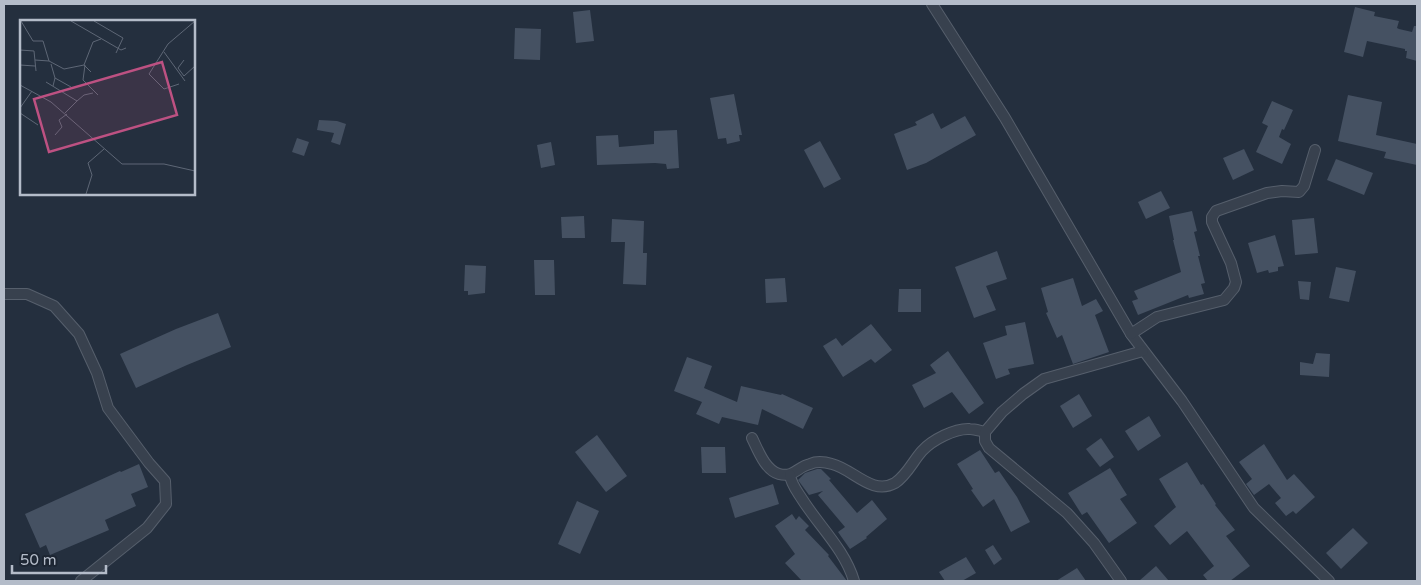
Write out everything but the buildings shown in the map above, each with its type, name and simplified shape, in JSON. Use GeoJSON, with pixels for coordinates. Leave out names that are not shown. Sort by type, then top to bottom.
{"type":"FeatureCollection","features":[{"type":"Feature","properties":{"kind":"street"},"geometry":{"type":"LineString","coordinates":[[932,4],[1005,118],[1131,334],[1182,401],[1254,508],[1329,581]]}},
{"type":"Feature","properties":{"kind":"street"},"geometry":{"type":"LineString","coordinates":[[1131,334],[1157,317],[1224,300],[1234,288],[1236,282],[1231,263],[1212,222],[1212,217],[1216,212],[1267,193],[1282,191],[1298,192],[1304,186],[1315,150]]}},
{"type":"Feature","properties":{"kind":"street"},"geometry":{"type":"LineString","coordinates":[[4,294],[26,294],[54,306],[79,334],[97,373],[108,408],[149,463],[165,481],[166,504],[148,528],[81,581]]}},
{"type":"Feature","properties":{"kind":"street"},"geometry":{"type":"LineString","coordinates":[[1121,581],[1094,543],[1067,513],[989,448],[985,441],[985,432],[1002,412],[1044,379],[1143,351]]}},
{"type":"Feature","properties":{"kind":"street"},"geometry":{"type":"LineString","coordinates":[[752,438],[769,468],[779,474],[790,475],[809,464],[824,462],[842,466],[865,482],[876,486],[894,483],[908,470],[923,450],[952,433],[969,429],[985,432]]}},
{"type":"Feature","properties":{"kind":"street"},"geometry":{"type":"LineString","coordinates":[[790,475],[791,481],[806,506],[851,570],[854,581]]}}]}
